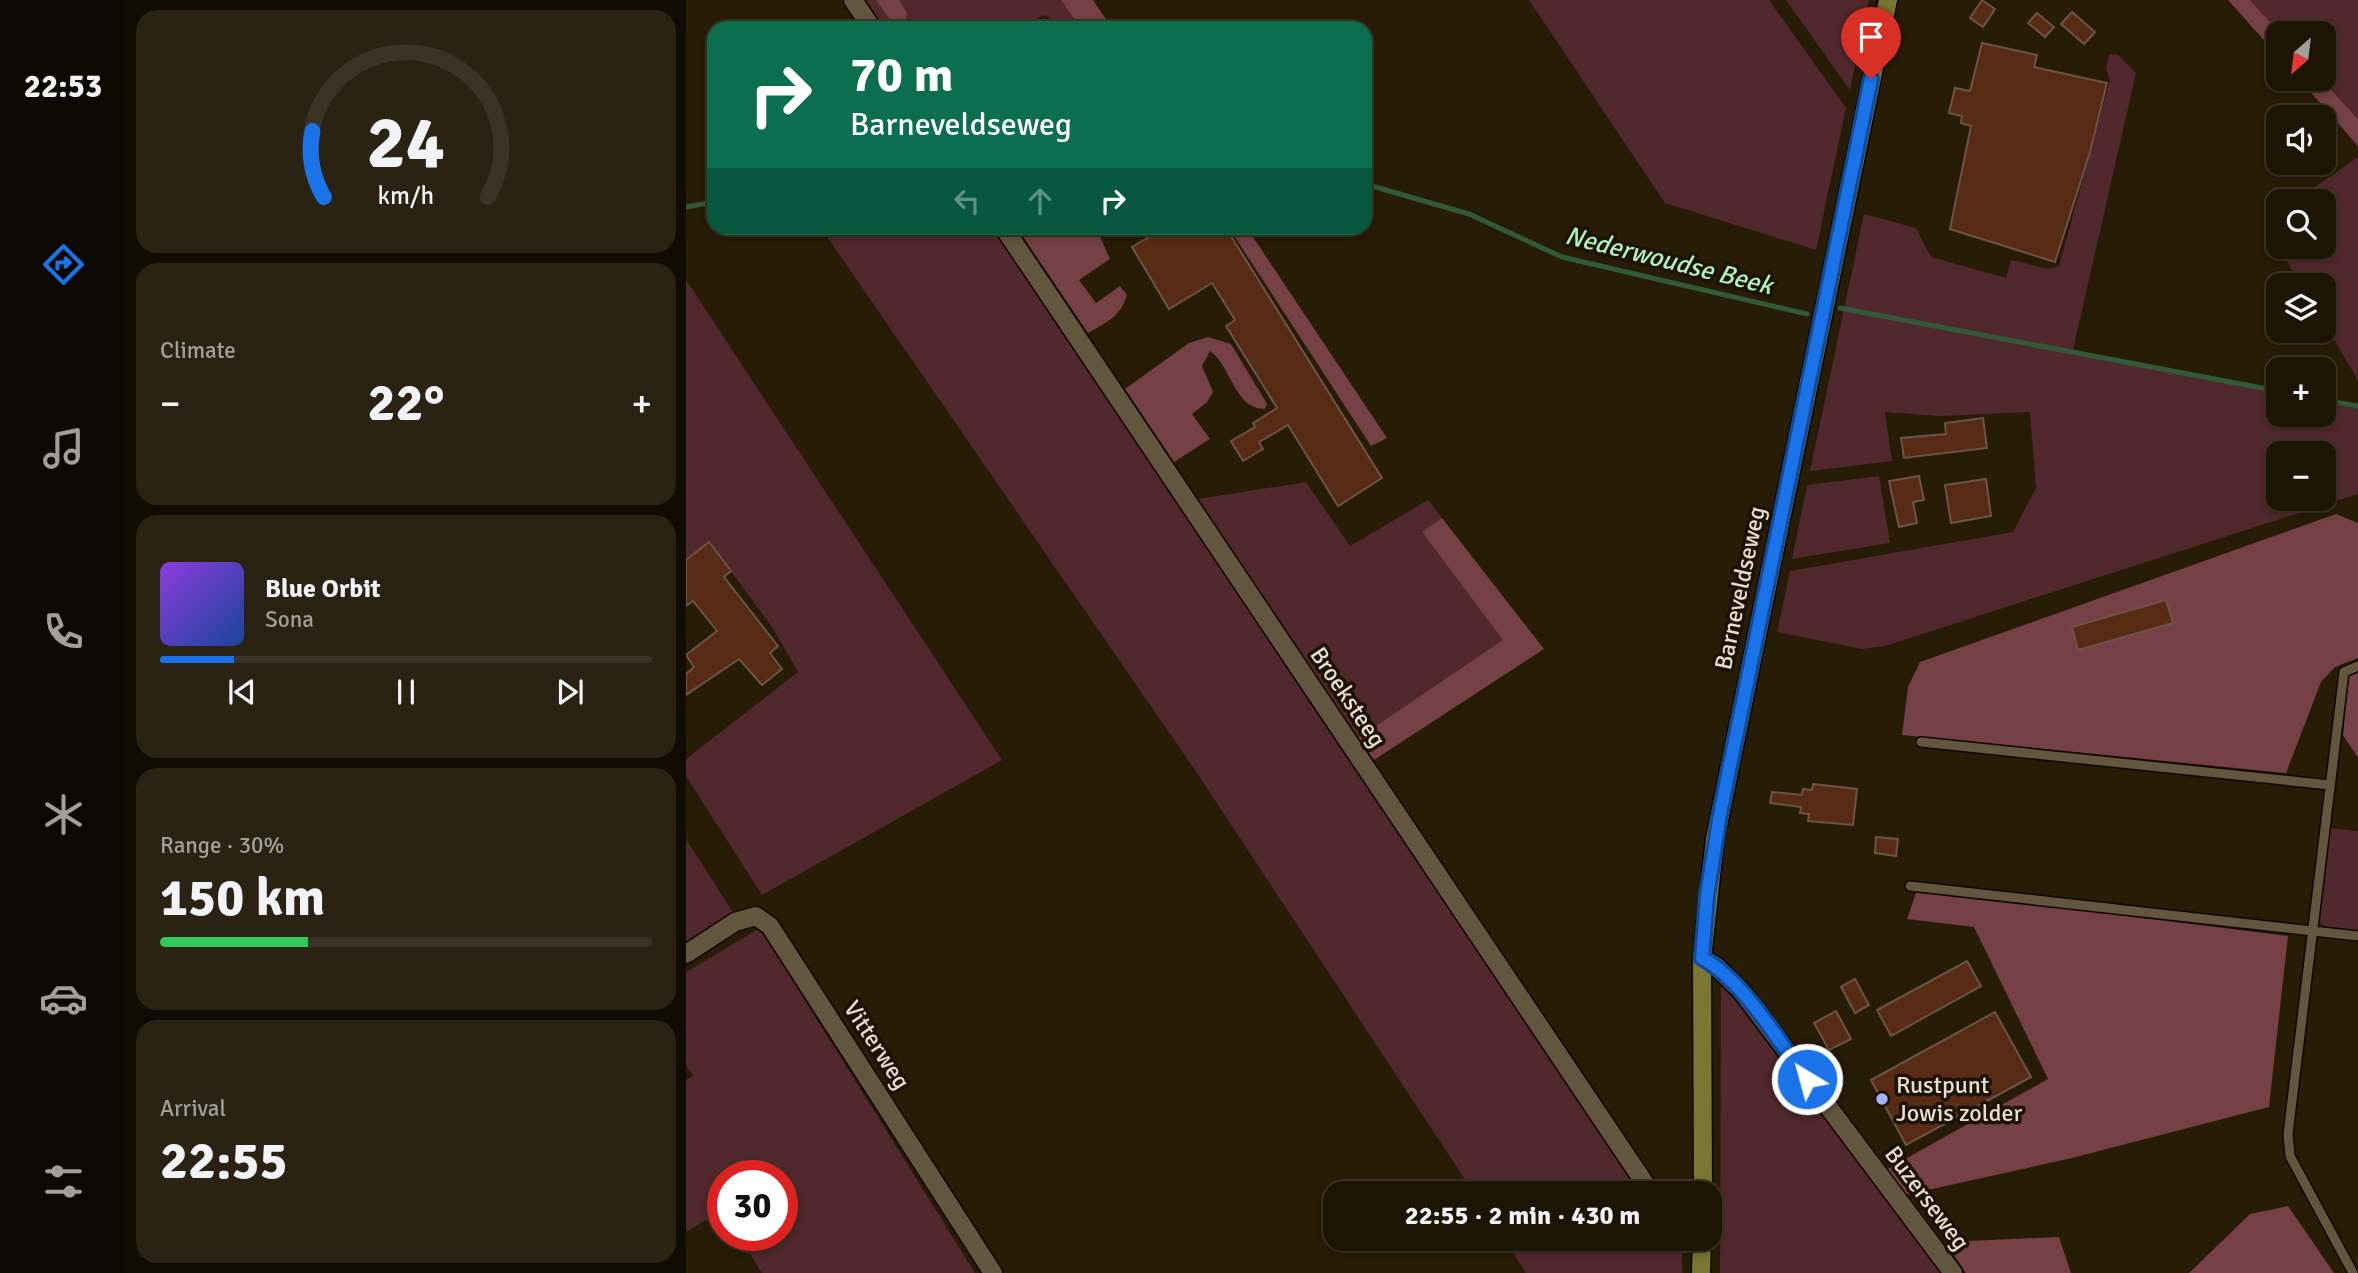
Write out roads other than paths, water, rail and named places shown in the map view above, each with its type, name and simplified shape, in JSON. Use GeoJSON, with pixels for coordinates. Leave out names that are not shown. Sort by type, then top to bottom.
{"type":"FeatureCollection","features":[{"type":"Feature","properties":{"kind":"main road","name":"Barneveldseweg"},"geometry":{"type":"LineString","coordinates":[[1703,1181],[1702,958],[1707,896],[1723,799],[1888,0]]}},
{"type":"Feature","properties":{"kind":"main road"},"geometry":{"type":"LineString","coordinates":[[1701,1273],[1702,1251]]}},
{"type":"Feature","properties":{"kind":"street"},"geometry":{"type":"LineString","coordinates":[[853,0],[867,21]]}},
{"type":"Feature","properties":{"kind":"street","name":"Broeksteeg"},"geometry":{"type":"LineString","coordinates":[[1009,235],[1643,1181]]}},
{"type":"Feature","properties":{"kind":"street","name":"Vitterweg"},"geometry":{"type":"LineString","coordinates":[[686,954],[735,922],[756,916],[770,926],[993,1273]]}},
{"type":"Feature","properties":{"kind":"street","name":"Buzerseweg"},"geometry":{"type":"LineString","coordinates":[[1702,958],[1716,966],[1743,993],[1953,1273]]}},
{"type":"Feature","properties":{"kind":"lane"},"geometry":{"type":"LineString","coordinates":[[2353,1273],[2290,1156],[2288,1135],[2344,672],[2358,666]]}},
{"type":"Feature","properties":{"kind":"lane"},"geometry":{"type":"LineString","coordinates":[[1921,742],[2330,785]]}},
{"type":"Feature","properties":{"kind":"lane"},"geometry":{"type":"LineString","coordinates":[[1910,886],[2358,936]]}},
{"type":"Feature","properties":{"kind":"waterway","name":"Nederwoudse Beek"},"geometry":{"type":"LineString","coordinates":[[1372,186],[1469,214],[1562,257],[1807,314]]}},
{"type":"Feature","properties":{"kind":"waterway","name":"Nederwoudse Beek"},"geometry":{"type":"LineString","coordinates":[[686,207],[707,203]]}},
{"type":"Feature","properties":{"kind":"waterway","name":"Nederwoudse Beek"},"geometry":{"type":"LineString","coordinates":[[1840,308],[2266,389]]}},
{"type":"Feature","properties":{"kind":"waterway","name":"Nederwoudse Beek"},"geometry":{"type":"LineString","coordinates":[[2336,402],[2358,406]]}},
{"type":"Feature","properties":{"kind":"place","name":"Rustpunt Jowis zolder"},"geometry":{"type":"Point","coordinates":[1882,1099]}}]}
